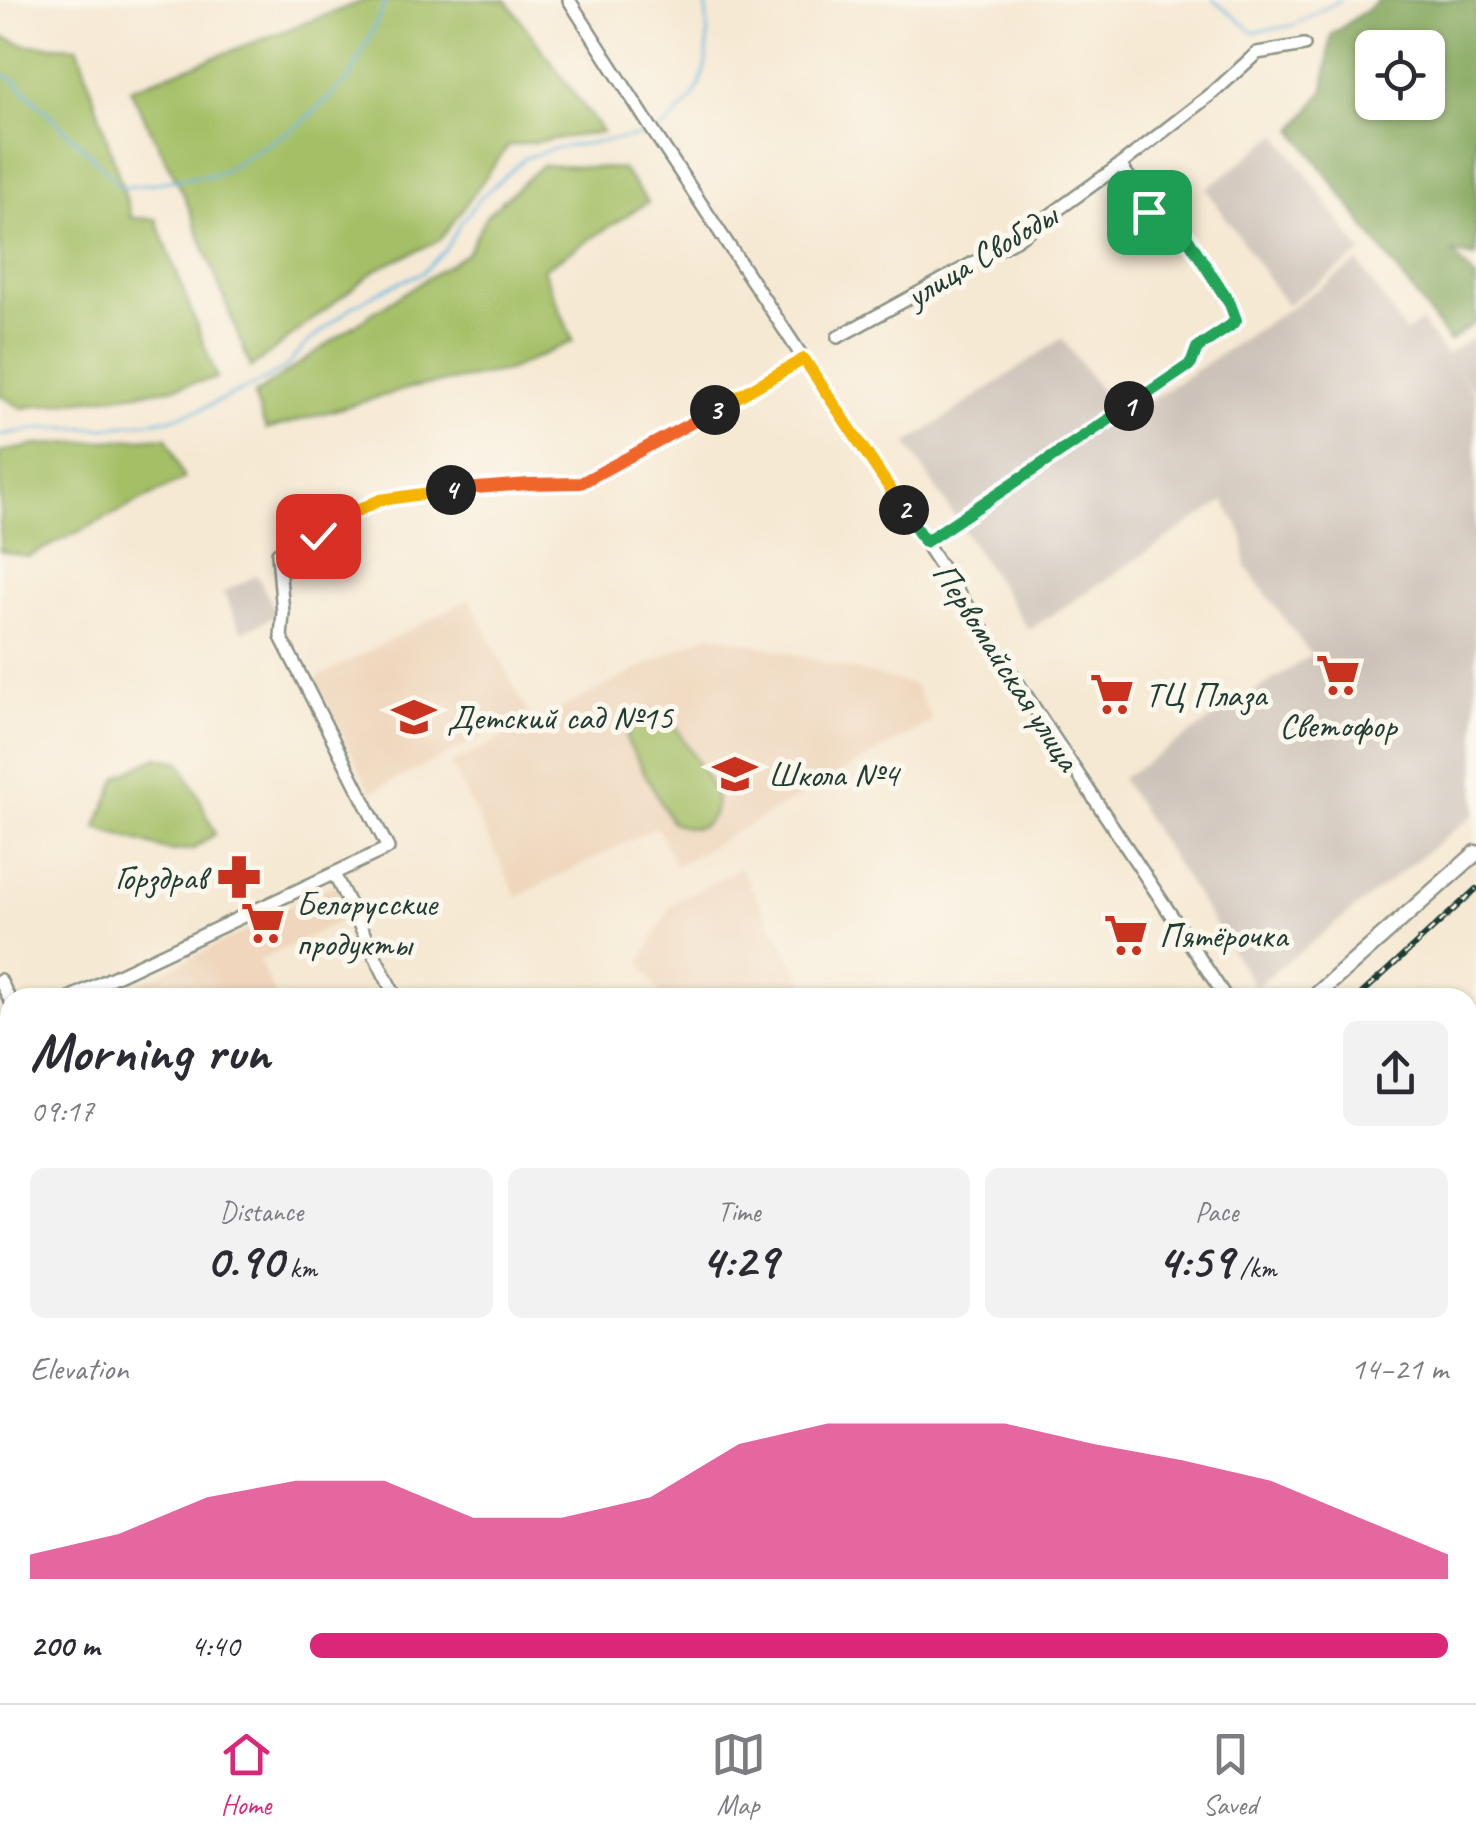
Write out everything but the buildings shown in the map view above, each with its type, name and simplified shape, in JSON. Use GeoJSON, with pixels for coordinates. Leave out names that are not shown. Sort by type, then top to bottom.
{"type":"FeatureCollection","features":[{"type":"Feature","properties":{"kind":"main road"},"geometry":{"type":"LineString","coordinates":[[1324,988],[1476,852]]}},
{"type":"Feature","properties":{"kind":"street","name":"Первомайская улица"},"geometry":{"type":"LineString","coordinates":[[569,0],[1219,988]]}},
{"type":"Feature","properties":{"kind":"street","name":"улица Свободы"},"geometry":{"type":"LineString","coordinates":[[838,338],[1017,239],[1120,166],[1257,53],[1304,45]]}},
{"type":"Feature","properties":{"kind":"street"},"geometry":{"type":"LineString","coordinates":[[925,542],[1191,364],[1197,348],[1236,320],[1230,304],[1185,234],[1149,212],[1120,166]]}},
{"type":"Feature","properties":{"kind":"street"},"geometry":{"type":"LineString","coordinates":[[318,536],[340,519],[380,500],[449,490],[581,483],[804,359]]}},
{"type":"Feature","properties":{"kind":"street"},"geometry":{"type":"LineString","coordinates":[[90,988],[388,848],[282,637],[278,552]]}},
{"type":"Feature","properties":{"kind":"street"},"geometry":{"type":"LineString","coordinates":[[334,874],[391,988]]}},
{"type":"Feature","properties":{"kind":"shaded area"},"geometry":{"type":"Polygon","coordinates":[[[1278,134],[1362,253],[1286,305],[1206,189],[1278,134]]]}},
{"type":"Feature","properties":{"kind":"shaded area"},"geometry":{"type":"Polygon","coordinates":[[[1358,262],[1405,332],[1421,322],[1445,355],[1476,336],[1476,392],[1456,369],[1476,396],[1476,813],[1255,987],[1121,779],[1311,655],[1246,567],[1243,534],[1224,501],[1029,630],[907,444],[1062,338],[1121,420],[1358,262]]]}},
{"type":"Feature","properties":{"kind":"shaded area"},"geometry":{"type":"Polygon","coordinates":[[[257,575],[277,615],[242,632],[223,592],[257,575]]]}},
{"type":"Feature","properties":{"kind":"shaded area"},"geometry":{"type":"Polygon","coordinates":[[[470,599],[528,714],[371,792],[314,679],[470,599]]]}},
{"type":"Feature","properties":{"kind":"shaded area","name":"Школа №4"},"geometry":{"type":"Polygon","coordinates":[[[710,633],[914,685],[933,721],[676,866],[657,827],[517,897],[451,764],[710,633]]]}},
{"type":"Feature","properties":{"kind":"shaded area"},"geometry":{"type":"Polygon","coordinates":[[[740,868],[807,988],[656,988],[641,962],[671,905],[740,868]]]}},
{"type":"Feature","properties":{"kind":"shaded area"},"geometry":{"type":"Polygon","coordinates":[[[335,884],[350,916],[259,961],[272,988],[130,988],[254,927],[270,915],[335,884]]]}},
{"type":"Feature","properties":{"kind":"green space"},"geometry":{"type":"Polygon","coordinates":[[[366,0],[506,0],[602,132],[508,146],[440,240],[377,269],[251,368],[184,195],[130,89],[366,0]]]}},
{"type":"Feature","properties":{"kind":"green space"},"geometry":{"type":"Polygon","coordinates":[[[1380,0],[1476,0],[1476,257],[1453,253],[1476,279],[1476,322],[1449,341],[1294,130],[1324,91],[1331,35],[1380,0]]]}},
{"type":"Feature","properties":{"kind":"green space"},"geometry":{"type":"Polygon","coordinates":[[[0,36],[26,45],[78,47],[132,218],[156,219],[217,378],[161,390],[22,408],[0,395],[0,36]]]}},
{"type":"Feature","properties":{"kind":"green space"},"geometry":{"type":"Polygon","coordinates":[[[542,165],[622,169],[648,202],[543,269],[573,341],[507,371],[410,388],[266,430],[254,395],[467,253],[487,215],[542,165]]]}},
{"type":"Feature","properties":{"kind":"green space"},"geometry":{"type":"Polygon","coordinates":[[[167,437],[184,479],[28,557],[0,551],[0,452],[37,445],[167,437]]]}},
{"type":"Feature","properties":{"kind":"green space"},"geometry":{"type":"Polygon","coordinates":[[[653,712],[672,720],[715,792],[714,812],[698,827],[671,821],[627,741],[634,721],[653,712]]]}},
{"type":"Feature","properties":{"kind":"green space"},"geometry":{"type":"Polygon","coordinates":[[[157,757],[180,762],[215,834],[193,849],[170,851],[96,828],[118,777],[157,757]]]}},
{"type":"Feature","properties":{"kind":"waterway"},"geometry":{"type":"LineString","coordinates":[[0,74],[13,79],[121,188],[218,174],[301,124],[350,78],[387,0]]}},
{"type":"Feature","properties":{"kind":"waterway"},"geometry":{"type":"LineString","coordinates":[[659,131],[689,102],[704,73],[706,0]]}},
{"type":"Feature","properties":{"kind":"waterway"},"geometry":{"type":"LineString","coordinates":[[1213,0],[1254,32],[1291,26],[1341,0]]}},
{"type":"Feature","properties":{"kind":"waterway"},"geometry":{"type":"LineString","coordinates":[[0,435],[168,419],[199,410],[256,384],[285,368],[305,345],[352,307],[423,272],[446,249],[480,198],[525,158],[555,148],[648,135]]}},
{"type":"Feature","properties":{"kind":"railway"},"geometry":{"type":"LineString","coordinates":[[1368,988],[1476,889]]}},
{"type":"Feature","properties":{"kind":"place","name":"Светофор"},"geometry":{"type":"Point","coordinates":[1338,675]}},
{"type":"Feature","properties":{"kind":"place","name":"ТЦ Плаза"},"geometry":{"type":"Point","coordinates":[1112,694]}},
{"type":"Feature","properties":{"kind":"place","name":"Детский сад №15"},"geometry":{"type":"Point","coordinates":[414,717]}},
{"type":"Feature","properties":{"kind":"place","name":"Школа №4"},"geometry":{"type":"Point","coordinates":[735,774]}},
{"type":"Feature","properties":{"kind":"place","name":"Горздрав"},"geometry":{"type":"Point","coordinates":[239,877]}},
{"type":"Feature","properties":{"kind":"place","name":"Белорусские продукты"},"geometry":{"type":"Point","coordinates":[263,923]}},
{"type":"Feature","properties":{"kind":"place","name":"Пятёрочка"},"geometry":{"type":"Point","coordinates":[1126,935]}},
{"type":"Feature","properties":{"kind":"route"},"geometry":{"type":"LineString","coordinates":[[318,536],[340,519],[380,500],[449,490],[581,483],[804,359],[925,542],[1191,364],[1197,348],[1236,320],[1230,304],[1185,234],[1149,212]]}}]}
